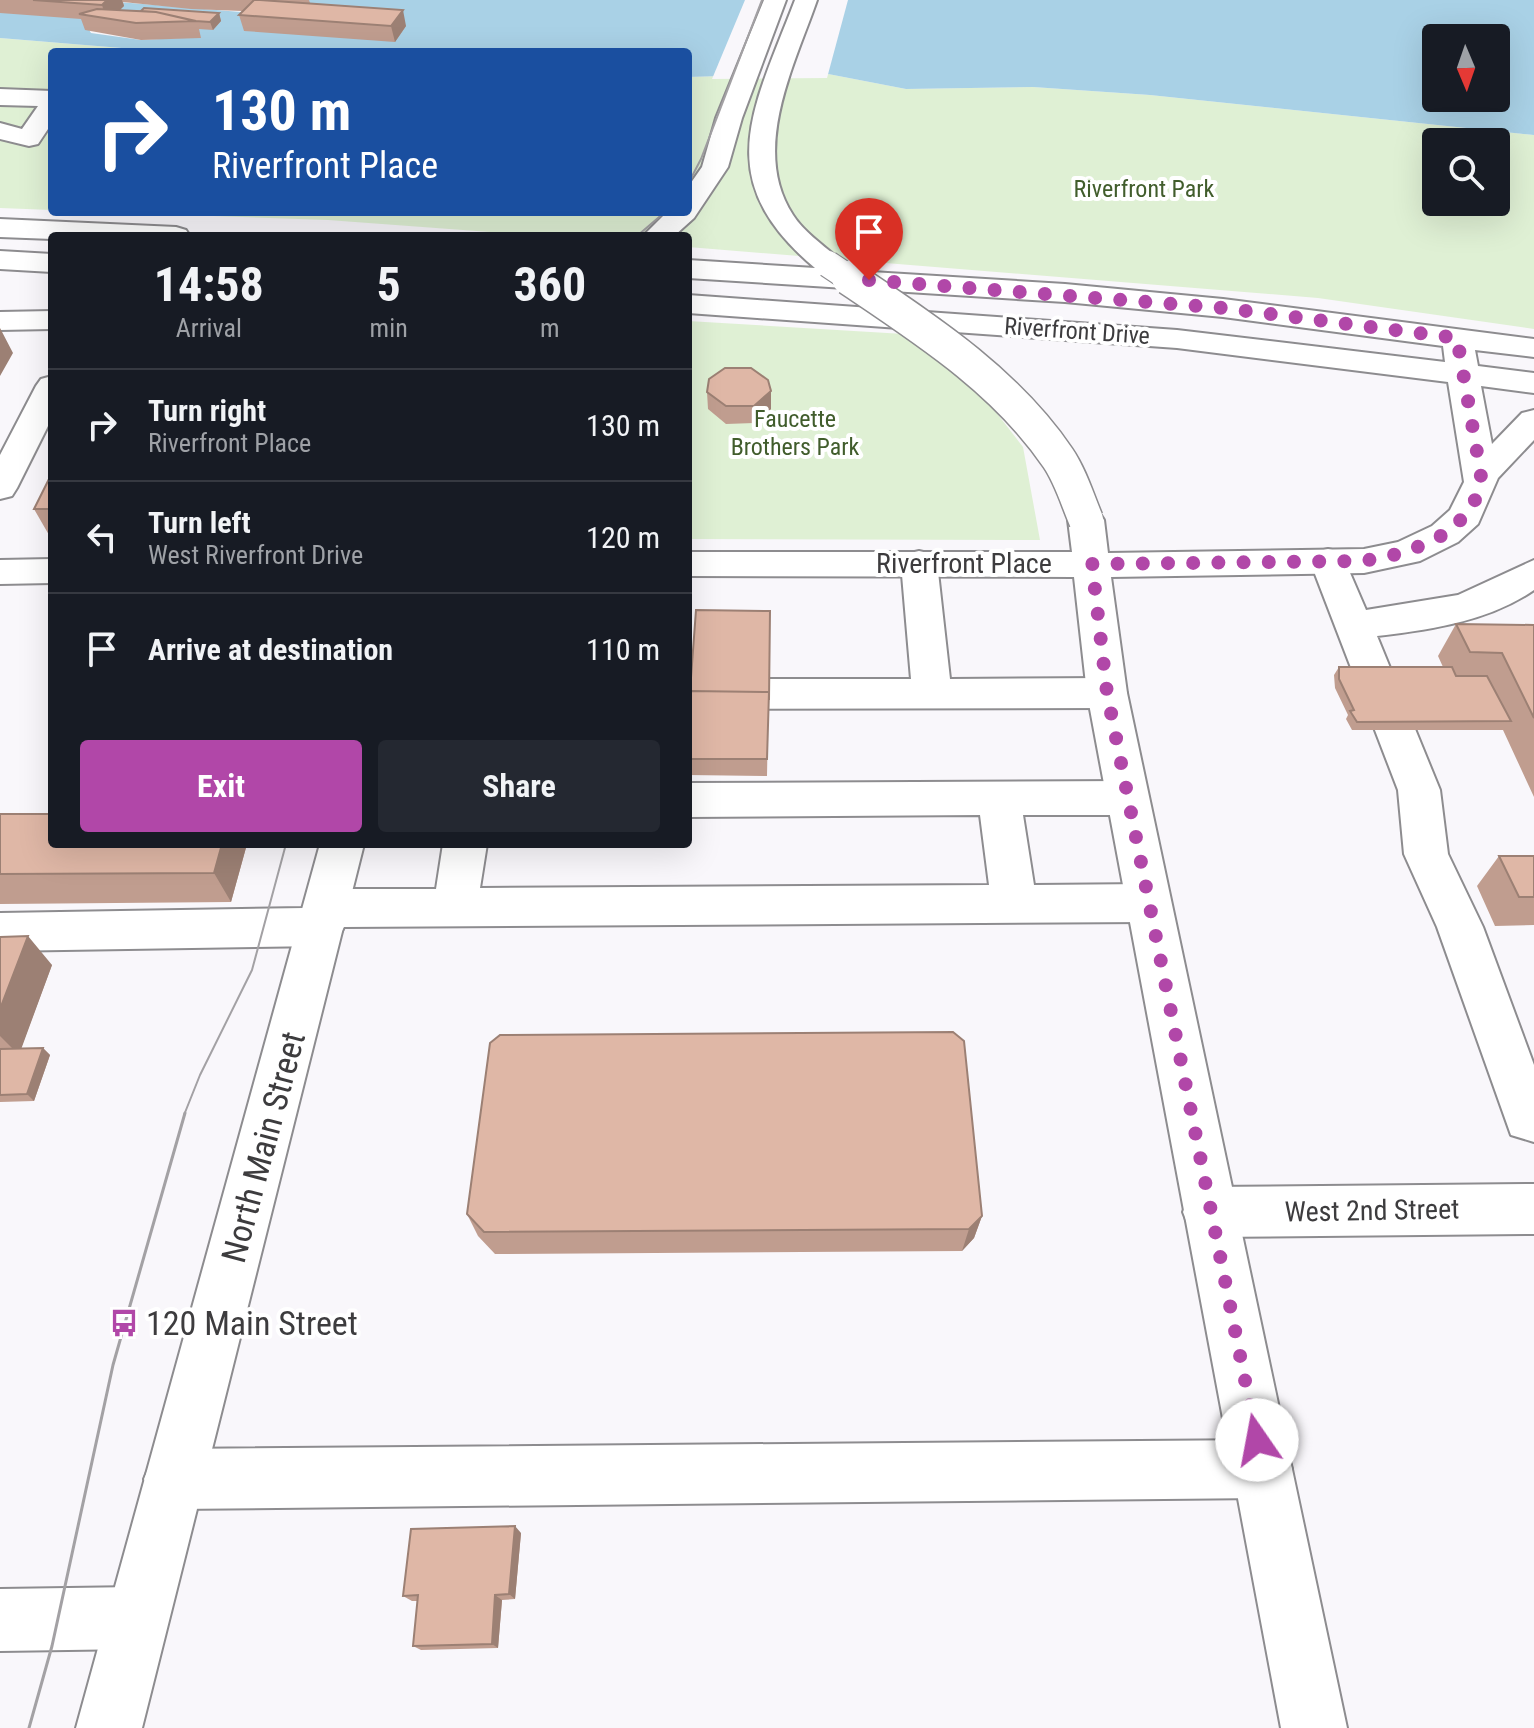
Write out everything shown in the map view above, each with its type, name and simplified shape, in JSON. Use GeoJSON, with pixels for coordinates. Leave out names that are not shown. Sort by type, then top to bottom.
{"type":"FeatureCollection","features":[{"type":"Feature","properties":{"kind":"main road"},"geometry":{"type":"LineString","coordinates":[[692,201],[715,167],[729,118],[775,0]]}},
{"type":"Feature","properties":{"kind":"main road"},"geometry":{"type":"LineString","coordinates":[[806,0],[762,134],[760,167],[773,203],[803,242],[828,264],[918,326],[1020,409],[1059,460],[1089,542],[1107,693],[1314,1728]]}},
{"type":"Feature","properties":{"kind":"main road"},"geometry":{"type":"LineString","coordinates":[[0,97],[48,102]]}},
{"type":"Feature","properties":{"kind":"main road"},"geometry":{"type":"LineString","coordinates":[[0,131],[29,138],[48,108]]}},
{"type":"Feature","properties":{"kind":"main road"},"geometry":{"type":"LineString","coordinates":[[662,232],[680,216]]}},
{"type":"Feature","properties":{"kind":"main road"},"geometry":{"type":"LineString","coordinates":[[0,228],[88,232]]}},
{"type":"Feature","properties":{"kind":"main road"},"geometry":{"type":"LineString","coordinates":[[0,260],[48,263]]}},
{"type":"Feature","properties":{"kind":"main road"},"geometry":{"type":"LineString","coordinates":[[692,269],[1223,308],[1534,348]]}},
{"type":"Feature","properties":{"kind":"main road","name":"Riverfront Drive"},"geometry":{"type":"LineString","coordinates":[[692,304],[1177,339],[1534,383]]}},
{"type":"Feature","properties":{"kind":"main road"},"geometry":{"type":"LineString","coordinates":[[0,321],[48,320]]}},
{"type":"Feature","properties":{"kind":"main road"},"geometry":{"type":"LineString","coordinates":[[1457,338],[1464,374]]}},
{"type":"Feature","properties":{"kind":"main road","name":"Riverfront Place"},"geometry":{"type":"LineString","coordinates":[[692,564],[919,563],[1089,542],[1328,561],[1382,558],[1407,552],[1445,534],[1465,516],[1475,500],[1481,475],[1464,374]]}},
{"type":"Feature","properties":{"kind":"main road"},"geometry":{"type":"LineString","coordinates":[[0,488],[48,394]]}},
{"type":"Feature","properties":{"kind":"main road"},"geometry":{"type":"LineString","coordinates":[[1481,475],[1534,420]]}},
{"type":"Feature","properties":{"kind":"main road"},"geometry":{"type":"LineString","coordinates":[[1328,561],[1419,790],[1426,854],[1460,927],[1532,1124]]}},
{"type":"Feature","properties":{"kind":"main road"},"geometry":{"type":"LineString","coordinates":[[919,563],[932,693]]}},
{"type":"Feature","properties":{"kind":"main road"},"geometry":{"type":"LineString","coordinates":[[0,572],[48,571]]}},
{"type":"Feature","properties":{"kind":"main road"},"geometry":{"type":"LineString","coordinates":[[1353,624],[1395,621],[1479,604],[1515,587],[1534,572]]}},
{"type":"Feature","properties":{"kind":"main road"},"geometry":{"type":"LineString","coordinates":[[692,694],[1107,693]]}},
{"type":"Feature","properties":{"kind":"main road"},"geometry":{"type":"LineString","coordinates":[[999,798],[1014,904]]}},
{"type":"Feature","properties":{"kind":"main road"},"geometry":{"type":"LineString","coordinates":[[692,800],[1128,798]]}},
{"type":"Feature","properties":{"kind":"main road","name":"North Main Street"},"geometry":{"type":"LineString","coordinates":[[109,1728],[341,848]]}},
{"type":"Feature","properties":{"kind":"main road"},"geometry":{"type":"LineString","coordinates":[[455,907],[464,848]]}},
{"type":"Feature","properties":{"kind":"main road"},"geometry":{"type":"LineString","coordinates":[[0,932],[324,917],[455,907],[1148,903]]}},
{"type":"Feature","properties":{"kind":"main road","name":"West 2nd Street"},"geometry":{"type":"LineString","coordinates":[[1209,1212],[1534,1209]]}},
{"type":"Feature","properties":{"kind":"main road"},"geometry":{"type":"LineString","coordinates":[[174,1479],[1263,1469]]}},
{"type":"Feature","properties":{"kind":"main road"},"geometry":{"type":"LineString","coordinates":[[0,1620],[136,1618]]}},
{"type":"Feature","properties":{"kind":"green space"},"geometry":{"type":"Polygon","coordinates":[[[0,38],[121,48],[48,48],[48,210],[0,208],[0,38]]]}},
{"type":"Feature","properties":{"kind":"green space","name":"Riverfront Park"},"geometry":{"type":"Polygon","coordinates":[[[823,73],[906,89],[1033,87],[1150,95],[1467,128],[1422,128],[1422,216],[1510,216],[1510,132],[1534,135],[1534,329],[1318,298],[692,247],[692,232],[489,232],[328,220],[214,216],[692,216],[692,77],[823,73]]]}},
{"type":"Feature","properties":{"kind":"green space","name":"Faucette Brothers Park"},"geometry":{"type":"Polygon","coordinates":[[[692,321],[904,334],[978,389],[1023,447],[1040,540],[692,539],[692,321]]]}},
{"type":"Feature","properties":{"kind":"water"},"geometry":{"type":"Polygon","coordinates":[[[0,0],[94,0],[253,13],[225,0],[1534,0],[1534,135],[1510,132],[1510,128],[1467,128],[1150,95],[1033,87],[906,89],[823,73],[692,77],[692,48],[121,48],[0,38],[0,0]],[[88,28],[91,33],[141,40],[199,37],[88,28]]]}},
{"type":"Feature","properties":{"kind":"pier"},"geometry":{"type":"Polygon","coordinates":[[[745,0],[848,0],[827,78],[712,79],[745,0]]]}},
{"type":"Feature","properties":{"kind":"building"},"geometry":{"type":"Polygon","coordinates":[[[33,0],[107,0],[102,5],[33,0]]]}},
{"type":"Feature","properties":{"kind":"building"},"geometry":{"type":"Polygon","coordinates":[[[254,0],[403,10],[391,26],[239,15],[254,0]]]}},
{"type":"Feature","properties":{"kind":"building"},"geometry":{"type":"Polygon","coordinates":[[[144,8],[219,13],[210,22],[195,21],[141,11],[144,8]]]}},
{"type":"Feature","properties":{"kind":"building"},"geometry":{"type":"Polygon","coordinates":[[[97,9],[156,12],[196,21],[136,23],[79,14],[97,9]]]}},
{"type":"Feature","properties":{"kind":"building"},"geometry":{"type":"Polygon","coordinates":[[[725,368],[751,368],[768,380],[771,391],[754,406],[726,406],[707,392],[709,379],[725,368]]]}},
{"type":"Feature","properties":{"kind":"building"},"geometry":{"type":"Polygon","coordinates":[[[48,481],[48,509],[34,509],[48,481]]]}},
{"type":"Feature","properties":{"kind":"building"},"geometry":{"type":"Polygon","coordinates":[[[696,610],[770,611],[769,700],[769,692],[692,691],[696,610]]]}},
{"type":"Feature","properties":{"kind":"building"},"geometry":{"type":"Polygon","coordinates":[[[1456,624],[1534,625],[1534,718],[1502,653],[1470,652],[1456,624]]]}},
{"type":"Feature","properties":{"kind":"building"},"geometry":{"type":"Polygon","coordinates":[[[1339,667],[1452,667],[1456,676],[1487,676],[1511,721],[1357,722],[1339,679],[1339,667]]]}},
{"type":"Feature","properties":{"kind":"building"},"geometry":{"type":"Polygon","coordinates":[[[692,691],[769,692],[767,759],[692,759],[692,691]]]}},
{"type":"Feature","properties":{"kind":"building"},"geometry":{"type":"Polygon","coordinates":[[[0,814],[48,814],[48,848],[221,848],[214,873],[0,874],[0,814]]]}},
{"type":"Feature","properties":{"kind":"building"},"geometry":{"type":"Polygon","coordinates":[[[1499,856],[1534,856],[1534,897],[1519,897],[1499,856]]]}},
{"type":"Feature","properties":{"kind":"building"},"geometry":{"type":"Polygon","coordinates":[[[28,936],[0,1009],[0,937],[28,936]]]}},
{"type":"Feature","properties":{"kind":"building"},"geometry":{"type":"Polygon","coordinates":[[[953,1032],[964,1041],[982,1216],[969,1229],[484,1232],[467,1214],[490,1043],[500,1035],[953,1032]]]}},
{"type":"Feature","properties":{"kind":"building"},"geometry":{"type":"Polygon","coordinates":[[[43,1048],[27,1094],[0,1095],[0,1049],[43,1048]]]}},
{"type":"Feature","properties":{"kind":"building"},"geometry":{"type":"Polygon","coordinates":[[[515,1526],[509,1594],[495,1595],[492,1644],[413,1646],[418,1595],[403,1596],[411,1529],[515,1526]]]}},
{"type":"Feature","properties":{"kind":"tram line"},"geometry":{"type":"LineString","coordinates":[[692,176],[762,0]]}},
{"type":"Feature","properties":{"kind":"tram line"},"geometry":{"type":"LineString","coordinates":[[642,232],[660,216]]}},
{"type":"Feature","properties":{"kind":"tram line"},"geometry":{"type":"LineString","coordinates":[[184,1115],[200,1075],[252,970],[285,848]]}},
{"type":"Feature","properties":{"kind":"tram line"},"geometry":{"type":"LineString","coordinates":[[29,1728],[52,1646],[113,1365],[185,1113]]}},
{"type":"Feature","properties":{"kind":"place","name":"120 Main Street"},"geometry":{"type":"Point","coordinates":[124,1323]}},
{"type":"Feature","properties":{"kind":"route"},"geometry":{"type":"LineString","coordinates":[[869,280],[1065,293],[1223,308],[1457,338],[1481,482],[1465,516],[1445,534],[1407,552],[1364,561],[1092,564],[1107,693],[1257,1440]]}}]}
